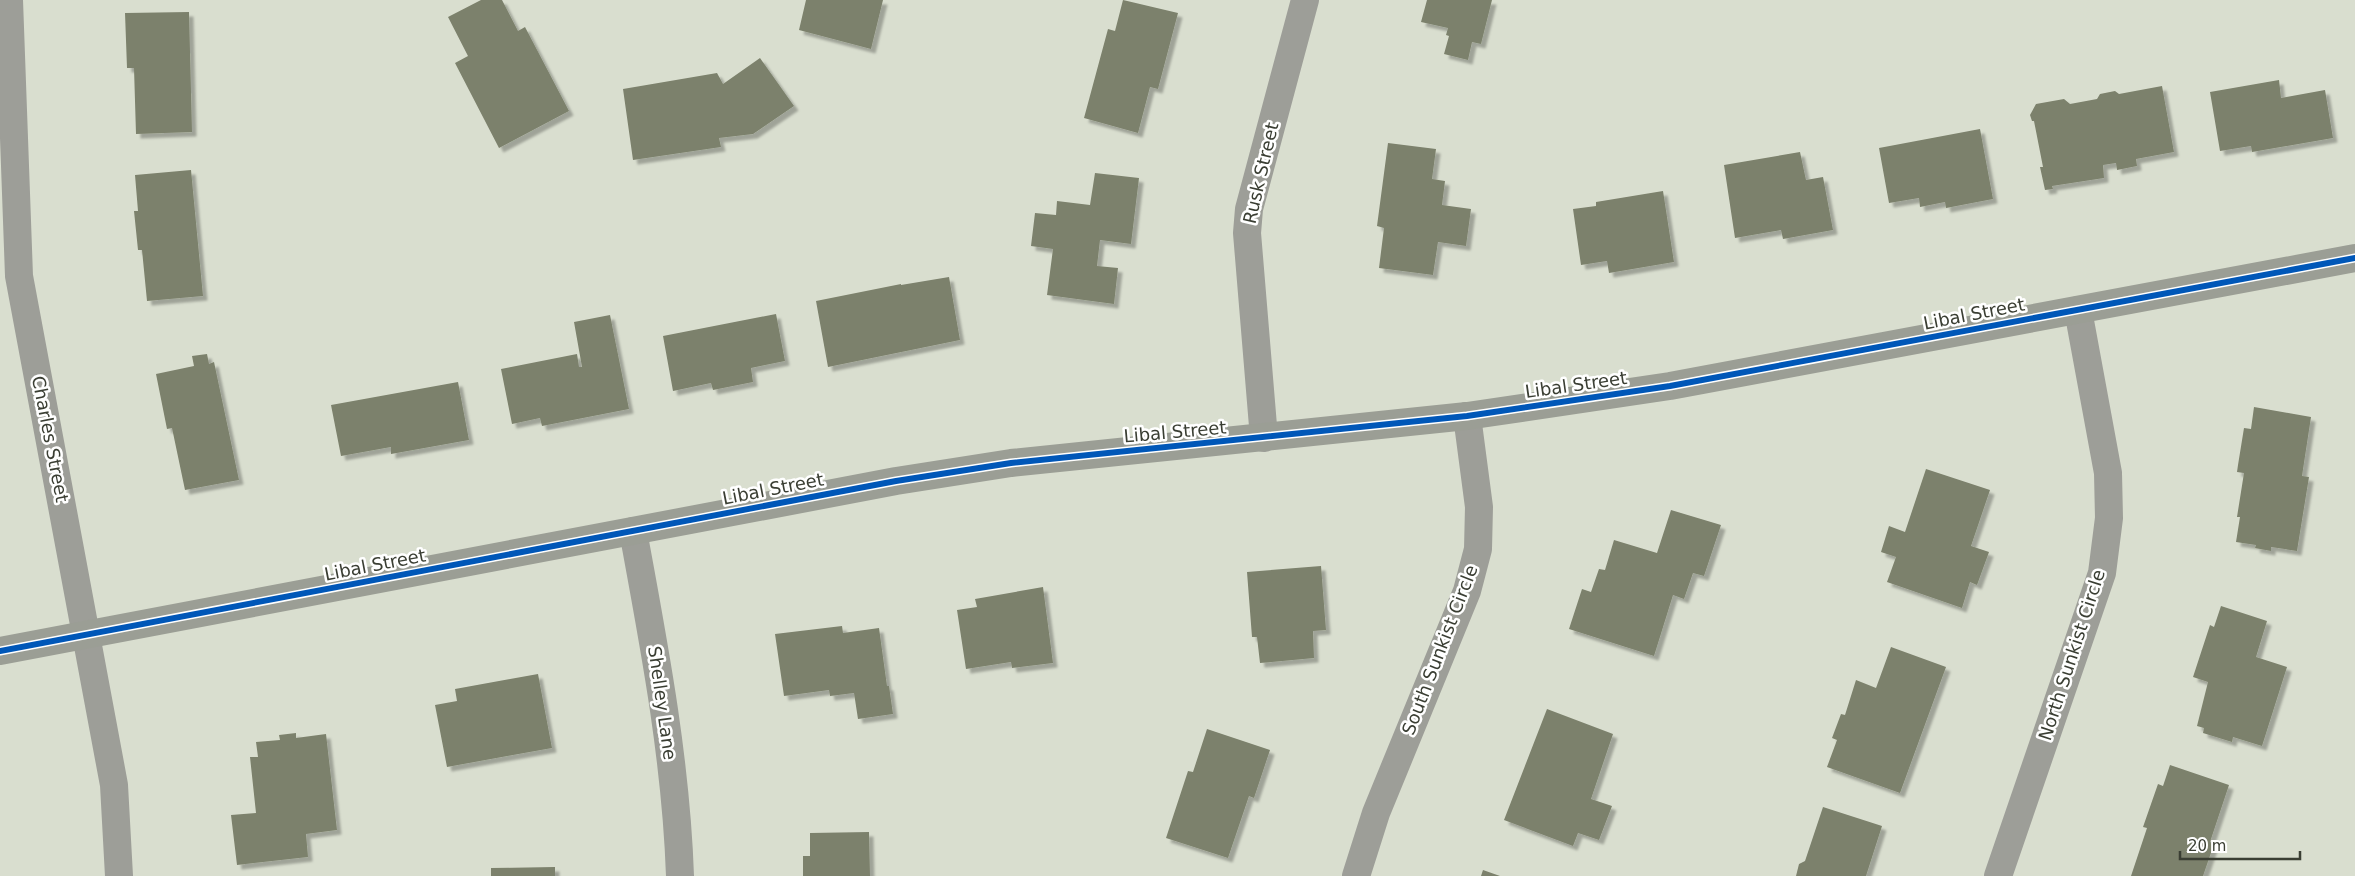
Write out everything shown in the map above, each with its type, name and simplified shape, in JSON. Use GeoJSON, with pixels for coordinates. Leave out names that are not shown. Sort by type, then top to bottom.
{"type":"FeatureCollection","features":[{"type":"Feature","properties":{"kind":"street","name":"Charles Street"},"geometry":{"type":"LineString","coordinates":[[9,0],[19,276],[114,785],[119,876]]}},
{"type":"Feature","properties":{"kind":"street","name":"Rusk Street"},"geometry":{"type":"LineString","coordinates":[[1264,438],[1247,233],[1249,209],[1305,0]]}},
{"type":"Feature","properties":{"kind":"street","name":"Libal Street"},"geometry":{"type":"LineString","coordinates":[[0,651],[896,481],[1011,463],[1467,416],[1670,386],[2355,258]]}},
{"type":"Feature","properties":{"kind":"street","name":"North Sunkist Circle"},"geometry":{"type":"LineString","coordinates":[[1998,876],[2102,573],[2109,518],[2108,473],[2078,310]]}},
{"type":"Feature","properties":{"kind":"street","name":"South Sunkist Circle"},"geometry":{"type":"LineString","coordinates":[[1356,876],[1376,813],[1467,591],[1478,550],[1480,507],[1467,416]]}},
{"type":"Feature","properties":{"kind":"street","name":"Shelley Lane"},"geometry":{"type":"LineString","coordinates":[[633,531],[665,706],[678,826],[680,876]]}},
{"type":"Feature","properties":{"kind":"building"},"geometry":{"type":"Polygon","coordinates":[[[481,0],[502,0],[518,31],[525,27],[569,111],[499,148],[455,63],[468,56],[448,17],[481,0]]]}},
{"type":"Feature","properties":{"kind":"building"},"geometry":{"type":"Polygon","coordinates":[[[806,0],[883,0],[871,49],[799,30],[806,0]]]}},
{"type":"Feature","properties":{"kind":"building"},"geometry":{"type":"Polygon","coordinates":[[[1123,0],[1178,13],[1158,89],[1150,87],[1138,133],[1084,118],[1108,29],[1115,31],[1123,0]]]}},
{"type":"Feature","properties":{"kind":"building"},"geometry":{"type":"Polygon","coordinates":[[[1427,0],[1492,0],[1481,44],[1472,42],[1468,60],[1444,54],[1449,36],[1446,35],[1448,28],[1421,22],[1427,0]]]}},
{"type":"Feature","properties":{"kind":"building"},"geometry":{"type":"Polygon","coordinates":[[[189,12],[192,132],[136,134],[134,68],[127,68],[125,13],[189,12]]]}},
{"type":"Feature","properties":{"kind":"building"},"geometry":{"type":"Polygon","coordinates":[[[760,58],[794,106],[753,134],[719,138],[721,147],[633,160],[623,89],[717,73],[723,84],[760,58]]]}},
{"type":"Feature","properties":{"kind":"building"},"geometry":{"type":"Polygon","coordinates":[[[2279,80],[2281,98],[2325,90],[2333,138],[2252,152],[2251,146],[2220,151],[2210,92],[2279,80]]]}},
{"type":"Feature","properties":{"kind":"building"},"geometry":{"type":"Polygon","coordinates":[[[2162,86],[2174,152],[2136,159],[2137,166],[2117,170],[2116,163],[2103,165],[2104,178],[2052,186],[2053,189],[2045,190],[2040,167],[2043,167],[2034,121],[2032,121],[2030,115],[2036,104],[2064,99],[2070,104],[2097,99],[2100,94],[2115,91],[2119,94],[2162,86]]]}},
{"type":"Feature","properties":{"kind":"building"},"geometry":{"type":"Polygon","coordinates":[[[1980,129],[1993,199],[1946,208],[1945,202],[1920,207],[1919,198],[1889,203],[1879,148],[1980,129]]]}},
{"type":"Feature","properties":{"kind":"building"},"geometry":{"type":"Polygon","coordinates":[[[1388,143],[1436,149],[1432,179],[1445,181],[1442,205],[1471,209],[1466,246],[1438,242],[1433,275],[1379,268],[1384,228],[1377,226],[1388,143]]]}},
{"type":"Feature","properties":{"kind":"building"},"geometry":{"type":"Polygon","coordinates":[[[1800,152],[1806,180],[1823,177],[1833,230],[1783,239],[1781,230],[1735,238],[1724,165],[1800,152]]]}},
{"type":"Feature","properties":{"kind":"building"},"geometry":{"type":"Polygon","coordinates":[[[191,170],[203,296],[147,301],[142,250],[138,250],[134,211],[138,211],[135,175],[191,170]]]}},
{"type":"Feature","properties":{"kind":"building"},"geometry":{"type":"Polygon","coordinates":[[[1095,173],[1139,178],[1131,244],[1100,240],[1097,266],[1118,268],[1114,304],[1047,295],[1053,249],[1031,246],[1035,213],[1056,215],[1057,201],[1090,205],[1095,173]]]}},
{"type":"Feature","properties":{"kind":"building"},"geometry":{"type":"Polygon","coordinates":[[[1663,191],[1674,262],[1609,273],[1607,261],[1581,265],[1573,209],[1596,206],[1596,202],[1663,191]]]}},
{"type":"Feature","properties":{"kind":"building"},"geometry":{"type":"Polygon","coordinates":[[[949,277],[960,340],[828,367],[816,301],[901,284],[949,277]]]}},
{"type":"Feature","properties":{"kind":"building"},"geometry":{"type":"Polygon","coordinates":[[[776,314],[785,361],[751,368],[753,382],[713,390],[711,383],[673,391],[663,336],[776,314]]]}},
{"type":"Feature","properties":{"kind":"building"},"geometry":{"type":"Polygon","coordinates":[[[610,315],[629,409],[542,426],[540,418],[512,424],[501,369],[577,354],[579,367],[582,367],[574,322],[610,315]]]}},
{"type":"Feature","properties":{"kind":"building"},"geometry":{"type":"Polygon","coordinates":[[[207,354],[209,364],[214,362],[239,480],[185,490],[172,428],[167,429],[156,374],[194,366],[192,356],[207,354]]]}},
{"type":"Feature","properties":{"kind":"building"},"geometry":{"type":"Polygon","coordinates":[[[458,382],[469,440],[391,454],[391,447],[341,456],[331,405],[458,382]]]}},
{"type":"Feature","properties":{"kind":"building"},"geometry":{"type":"Polygon","coordinates":[[[2254,407],[2311,417],[2302,476],[2309,477],[2297,551],[2271,547],[2271,551],[2255,548],[2256,545],[2236,542],[2240,517],[2237,517],[2244,473],[2237,472],[2244,428],[2251,429],[2254,407]]]}},
{"type":"Feature","properties":{"kind":"building"},"geometry":{"type":"Polygon","coordinates":[[[1926,469],[1990,490],[1971,546],[1989,552],[1977,585],[1970,582],[1962,608],[1887,582],[1896,557],[1881,552],[1889,526],[1905,532],[1926,469]]]}},
{"type":"Feature","properties":{"kind":"building"},"geometry":{"type":"Polygon","coordinates":[[[1671,510],[1721,525],[1704,576],[1693,573],[1684,599],[1673,595],[1654,656],[1569,629],[1582,589],[1591,592],[1599,569],[1605,570],[1614,540],[1657,553],[1671,510]]]}},
{"type":"Feature","properties":{"kind":"building"},"geometry":{"type":"Polygon","coordinates":[[[1321,566],[1326,630],[1313,631],[1314,658],[1260,663],[1257,637],[1252,637],[1247,572],[1321,566]]]}},
{"type":"Feature","properties":{"kind":"building"},"geometry":{"type":"Polygon","coordinates":[[[1043,587],[1053,663],[1012,668],[1011,662],[966,669],[957,610],[977,607],[975,599],[1043,587]]]}},
{"type":"Feature","properties":{"kind":"building"},"geometry":{"type":"Polygon","coordinates":[[[2221,606],[2267,621],[2256,657],[2287,667],[2262,746],[2233,737],[2232,742],[2203,733],[2204,728],[2197,726],[2208,682],[2193,677],[2210,625],[2214,627],[2221,606]]]}},
{"type":"Feature","properties":{"kind":"building"},"geometry":{"type":"Polygon","coordinates":[[[842,626],[843,633],[879,628],[893,714],[858,719],[854,693],[830,696],[829,690],[784,696],[775,634],[842,626]]]}},
{"type":"Feature","properties":{"kind":"building"},"geometry":{"type":"Polygon","coordinates":[[[1891,647],[1946,667],[1900,793],[1827,767],[1837,740],[1832,738],[1841,714],[1845,715],[1856,680],[1876,688],[1891,647]]]}},
{"type":"Feature","properties":{"kind":"building"},"geometry":{"type":"Polygon","coordinates":[[[538,674],[552,748],[447,767],[435,705],[457,701],[455,689],[538,674]]]}},
{"type":"Feature","properties":{"kind":"building"},"geometry":{"type":"Polygon","coordinates":[[[1547,709],[1613,734],[1591,799],[1612,806],[1599,840],[1578,833],[1573,846],[1504,820],[1547,709]]]}},
{"type":"Feature","properties":{"kind":"building"},"geometry":{"type":"Polygon","coordinates":[[[1207,729],[1270,750],[1254,798],[1249,796],[1228,858],[1166,838],[1188,771],[1193,772],[1207,729]]]}},
{"type":"Feature","properties":{"kind":"building"},"geometry":{"type":"Polygon","coordinates":[[[296,733],[296,738],[326,734],[337,830],[306,834],[308,857],[237,865],[231,815],[256,813],[250,757],[258,757],[256,742],[280,740],[279,735],[296,733]]]}},
{"type":"Feature","properties":{"kind":"building"},"geometry":{"type":"Polygon","coordinates":[[[2170,765],[2229,785],[2210,842],[2214,844],[2203,876],[2131,876],[2147,828],[2143,827],[2158,784],[2163,786],[2170,765]]]}},
{"type":"Feature","properties":{"kind":"building"},"geometry":{"type":"Polygon","coordinates":[[[1823,807],[1882,826],[1866,876],[1796,876],[1799,864],[1805,861],[1823,807]]]}},
{"type":"Feature","properties":{"kind":"building"},"geometry":{"type":"Polygon","coordinates":[[[869,832],[870,876],[803,876],[803,856],[810,856],[810,833],[869,832]]]}},
{"type":"Feature","properties":{"kind":"building"},"geometry":{"type":"Polygon","coordinates":[[[555,867],[555,876],[491,876],[491,868],[555,867]]]}},
{"type":"Feature","properties":{"kind":"building"},"geometry":{"type":"Polygon","coordinates":[[[1483,870],[1500,876],[1481,876],[1483,870]]]}},
{"type":"Feature","properties":{"kind":"cycle path"},"geometry":{"type":"LineString","coordinates":[[0,651],[896,481],[1011,463],[1467,416],[1670,386],[2355,258]]}}]}
